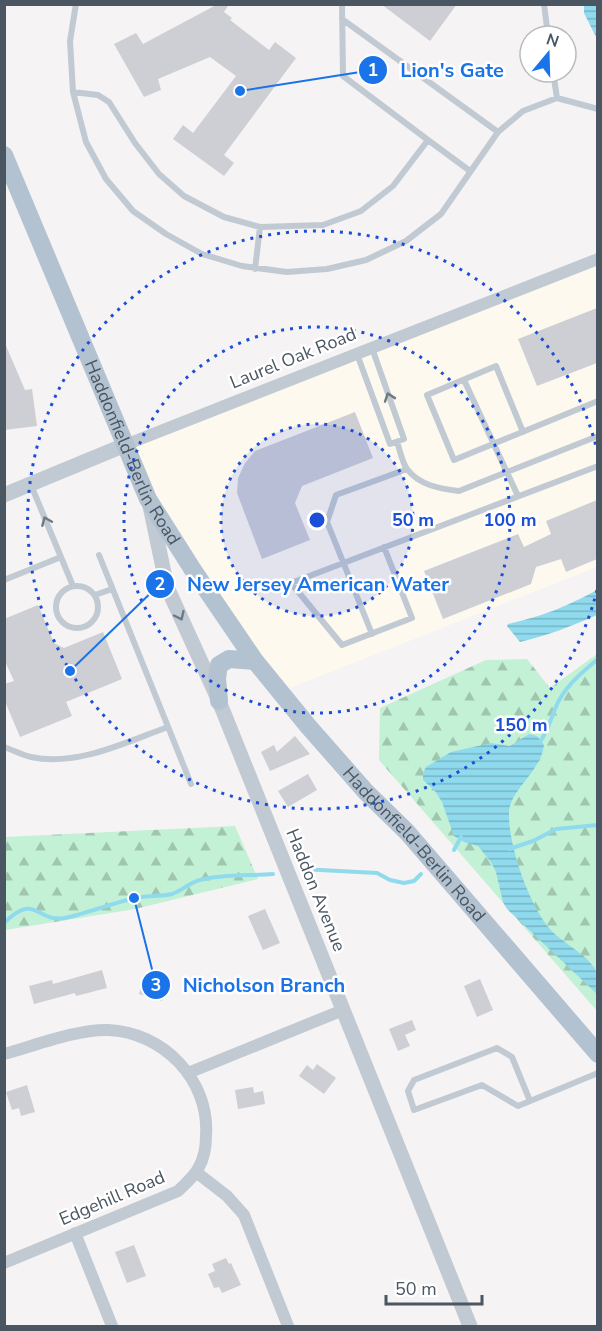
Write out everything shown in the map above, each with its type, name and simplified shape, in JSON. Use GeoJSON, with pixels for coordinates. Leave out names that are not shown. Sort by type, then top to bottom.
{"type":"FeatureCollection","features":[{"type":"Feature","properties":{"kind":"main road","name":"Haddonfield-Berlin Road"},"geometry":{"type":"LineString","coordinates":[[4,155],[148,499],[193,570],[255,661],[315,734],[366,792],[407,832],[597,1054]]}},
{"type":"Feature","properties":{"kind":"main road"},"geometry":{"type":"LineString","coordinates":[[219,701],[217,678],[219,665],[229,660],[255,661]]}},
{"type":"Feature","properties":{"kind":"street","name":"Laurel Oak Road"},"geometry":{"type":"LineString","coordinates":[[4,495],[597,259]]}},
{"type":"Feature","properties":{"kind":"street","name":"Haddon Avenue"},"geometry":{"type":"LineString","coordinates":[[148,499],[167,587],[219,701],[470,1326]]}},
{"type":"Feature","properties":{"kind":"street"},"geometry":{"type":"LineString","coordinates":[[4,1054],[88,1031],[108,1030],[135,1034],[169,1053],[189,1073],[343,1010]]}},
{"type":"Feature","properties":{"kind":"street","name":"Edgehill Road"},"geometry":{"type":"LineString","coordinates":[[4,1263],[178,1191],[196,1172],[206,1143],[207,1121],[199,1089],[189,1073]]}},
{"type":"Feature","properties":{"kind":"street"},"geometry":{"type":"LineString","coordinates":[[196,1172],[227,1196],[244,1215],[288,1326]]}},
{"type":"Feature","properties":{"kind":"street"},"geometry":{"type":"LineString","coordinates":[[75,1233],[112,1326]]}},
{"type":"Feature","properties":{"kind":"lane"},"geometry":{"type":"LineString","coordinates":[[76,4],[70,41],[73,92],[86,142],[106,178],[133,211],[166,234],[202,254],[255,269],[287,272],[327,269],[366,260],[406,241],[441,214],[498,132],[523,111],[557,98],[597,109]]}},
{"type":"Feature","properties":{"kind":"lane"},"geometry":{"type":"LineString","coordinates":[[342,4],[343,76],[470,171]]}},
{"type":"Feature","properties":{"kind":"lane"},"geometry":{"type":"LineString","coordinates":[[544,4],[546,24]]}},
{"type":"Feature","properties":{"kind":"lane"},"geometry":{"type":"LineString","coordinates":[[342,18],[498,132]]}},
{"type":"Feature","properties":{"kind":"lane"},"geometry":{"type":"LineString","coordinates":[[555,84],[557,98]]}},
{"type":"Feature","properties":{"kind":"lane"},"geometry":{"type":"LineString","coordinates":[[73,92],[98,95],[109,102],[153,167],[184,196],[224,217],[260,227],[323,225],[361,210],[393,186],[428,140]]}},
{"type":"Feature","properties":{"kind":"lane"},"geometry":{"type":"LineString","coordinates":[[255,269],[260,227]]}},
{"type":"Feature","properties":{"kind":"lane"},"geometry":{"type":"LineString","coordinates":[[357,354],[390,444],[397,442],[404,439],[372,348]]}},
{"type":"Feature","properties":{"kind":"lane"},"geometry":{"type":"LineString","coordinates":[[523,432],[496,366],[427,394],[454,460],[494,444],[523,432],[597,401]]}},
{"type":"Feature","properties":{"kind":"lane"},"geometry":{"type":"LineString","coordinates":[[464,380],[518,496]]}},
{"type":"Feature","properties":{"kind":"lane"},"geometry":{"type":"LineString","coordinates":[[397,442],[407,469],[421,481],[439,489],[459,491],[597,436]]}},
{"type":"Feature","properties":{"kind":"lane"},"geometry":{"type":"LineString","coordinates":[[384,547],[412,618],[342,645],[291,583],[384,547],[597,466]]}},
{"type":"Feature","properties":{"kind":"lane"},"geometry":{"type":"LineString","coordinates":[[372,634],[327,522],[336,495],[407,469]]}},
{"type":"Feature","properties":{"kind":"lane"},"geometry":{"type":"LineString","coordinates":[[31,484],[73,586]]}},
{"type":"Feature","properties":{"kind":"lane"},"geometry":{"type":"LineString","coordinates":[[99,555],[191,784]]}},
{"type":"Feature","properties":{"kind":"lane"},"geometry":{"type":"LineString","coordinates":[[4,580],[62,557]]}},
{"type":"Feature","properties":{"kind":"lane"},"geometry":{"type":"LineString","coordinates":[[73,586],[86,587],[95,595],[99,608],[94,620],[84,627],[72,627],[61,621],[56,609],[58,597],[67,588],[73,586]]}},
{"type":"Feature","properties":{"kind":"lane"},"geometry":{"type":"LineString","coordinates":[[95,595],[112,589]]}},
{"type":"Feature","properties":{"kind":"lane"},"geometry":{"type":"LineString","coordinates":[[4,747],[31,757],[66,759],[101,751],[168,727]]}},
{"type":"Feature","properties":{"kind":"lane"},"geometry":{"type":"LineString","coordinates":[[530,1101],[512,1057],[497,1048],[414,1080],[408,1091],[414,1110],[482,1085],[518,1106],[530,1101],[597,1073]]}},
{"type":"Feature","properties":{"kind":"shaded area"},"geometry":{"type":"Polygon","coordinates":[[[597,259],[597,567],[280,692],[255,661],[125,445],[597,259]]]}},
{"type":"Feature","properties":{"kind":"green space"},"geometry":{"type":"Polygon","coordinates":[[[597,654],[597,1011],[379,760],[380,708],[486,660],[527,659],[550,688],[597,654]]]}},
{"type":"Feature","properties":{"kind":"green space"},"geometry":{"type":"Polygon","coordinates":[[[235,826],[258,879],[135,909],[5,930],[5,837],[235,826]]]}},
{"type":"Feature","properties":{"kind":"water"},"geometry":{"type":"Polygon","coordinates":[[[584,5],[597,5],[597,39],[584,13],[584,5]]]}},
{"type":"Feature","properties":{"kind":"water"},"geometry":{"type":"Polygon","coordinates":[[[597,590],[597,615],[578,623],[520,642],[507,626],[554,610],[597,590]]]}},
{"type":"Feature","properties":{"kind":"water"},"geometry":{"type":"Polygon","coordinates":[[[529,734],[537,736],[544,745],[537,764],[514,796],[511,804],[510,826],[516,857],[527,890],[541,917],[555,934],[590,962],[595,969],[598,978],[597,994],[507,909],[491,862],[478,846],[454,836],[442,802],[435,791],[423,780],[426,767],[451,752],[491,743],[510,746],[529,734]]]}},
{"type":"Feature","properties":{"kind":"building"},"geometry":{"type":"Polygon","coordinates":[[[218,4],[229,4],[224,12],[232,18],[230,20],[269,50],[275,42],[296,58],[224,155],[234,163],[224,176],[173,139],[183,125],[193,133],[236,76],[210,57],[158,79],[161,90],[144,97],[114,44],[136,33],[143,44],[218,4]]]}},
{"type":"Feature","properties":{"kind":"building"},"geometry":{"type":"Polygon","coordinates":[[[381,4],[457,4],[430,41],[381,4]]]}},
{"type":"Feature","properties":{"kind":"building"},"geometry":{"type":"Polygon","coordinates":[[[597,308],[597,363],[537,386],[518,339],[597,308]]]}},
{"type":"Feature","properties":{"kind":"building"},"geometry":{"type":"Polygon","coordinates":[[[4,341],[25,390],[32,389],[37,426],[4,430],[4,341]]]}},
{"type":"Feature","properties":{"kind":"building"},"geometry":{"type":"Polygon","coordinates":[[[355,412],[373,458],[302,486],[295,503],[310,540],[262,559],[237,493],[238,478],[245,463],[255,451],[355,412]]]}},
{"type":"Feature","properties":{"kind":"building"},"geometry":{"type":"Polygon","coordinates":[[[597,500],[597,559],[566,572],[561,559],[536,567],[531,584],[443,619],[424,571],[518,534],[524,547],[551,534],[546,521],[597,500]]]}},
{"type":"Feature","properties":{"kind":"building"},"geometry":{"type":"Polygon","coordinates":[[[38,605],[54,643],[64,648],[103,632],[122,679],[66,702],[72,716],[20,737],[4,699],[4,684],[14,681],[4,659],[4,619],[38,605]]]}},
{"type":"Feature","properties":{"kind":"building"},"geometry":{"type":"Polygon","coordinates":[[[295,736],[310,754],[270,771],[261,752],[274,745],[277,752],[295,736]]]}},
{"type":"Feature","properties":{"kind":"building"},"geometry":{"type":"Polygon","coordinates":[[[308,774],[317,790],[288,807],[278,791],[308,774]]]}},
{"type":"Feature","properties":{"kind":"building"},"geometry":{"type":"Polygon","coordinates":[[[265,909],[280,943],[263,950],[248,916],[265,909]]]}},
{"type":"Feature","properties":{"kind":"building"},"geometry":{"type":"Polygon","coordinates":[[[102,970],[107,988],[76,996],[75,993],[34,1004],[29,986],[52,980],[53,984],[102,970]]]}},
{"type":"Feature","properties":{"kind":"building"},"geometry":{"type":"Polygon","coordinates":[[[145,976],[168,984],[162,1001],[139,994],[145,976]]]}},
{"type":"Feature","properties":{"kind":"building"},"geometry":{"type":"Polygon","coordinates":[[[480,979],[493,1010],[477,1017],[464,986],[480,979]]]}},
{"type":"Feature","properties":{"kind":"building"},"geometry":{"type":"Polygon","coordinates":[[[412,1020],[416,1030],[405,1035],[410,1046],[398,1051],[389,1029],[412,1020]]]}},
{"type":"Feature","properties":{"kind":"building"},"geometry":{"type":"Polygon","coordinates":[[[317,1064],[336,1078],[324,1094],[299,1076],[307,1065],[313,1070],[317,1064]]]}},
{"type":"Feature","properties":{"kind":"building"},"geometry":{"type":"Polygon","coordinates":[[[27,1085],[35,1112],[21,1116],[19,1108],[12,1110],[6,1092],[27,1085]]]}},
{"type":"Feature","properties":{"kind":"building"},"geometry":{"type":"Polygon","coordinates":[[[253,1087],[254,1093],[263,1091],[265,1104],[238,1109],[235,1090],[253,1087]]]}},
{"type":"Feature","properties":{"kind":"building"},"geometry":{"type":"Polygon","coordinates":[[[134,1245],[146,1276],[127,1283],[115,1252],[134,1245]]]}},
{"type":"Feature","properties":{"kind":"building"},"geometry":{"type":"Polygon","coordinates":[[[226,1258],[229,1264],[231,1263],[241,1285],[222,1293],[219,1287],[214,1288],[208,1274],[215,1271],[212,1264],[226,1258]]]}},
{"type":"Feature","properties":{"kind":"waterway"},"geometry":{"type":"LineString","coordinates":[[539,743],[558,701],[579,675],[598,659]]}},
{"type":"Feature","properties":{"kind":"waterway"},"geometry":{"type":"LineString","coordinates":[[509,849],[533,841],[556,829],[598,825]]}},
{"type":"Feature","properties":{"kind":"waterway"},"geometry":{"type":"LineString","coordinates":[[454,850],[461,837]]}},
{"type":"Feature","properties":{"kind":"waterway"},"geometry":{"type":"LineString","coordinates":[[301,869],[377,873],[390,880],[404,883],[414,881],[421,874]]}},
{"type":"Feature","properties":{"kind":"waterway"},"geometry":{"type":"LineString","coordinates":[[4,923],[23,909],[36,910],[55,918],[65,918],[136,898],[172,894],[209,878],[273,874]]}},
{"type":"Feature","properties":{"kind":"place","name":"Lion's Gate"},"geometry":{"type":"Point","coordinates":[240,91]}},
{"type":"Feature","properties":{"kind":"place","name":"New Jersey American Water"},"geometry":{"type":"Point","coordinates":[70,671]}},
{"type":"Feature","properties":{"kind":"place","name":"Nicholson Branch"},"geometry":{"type":"Point","coordinates":[134,898]}}]}
